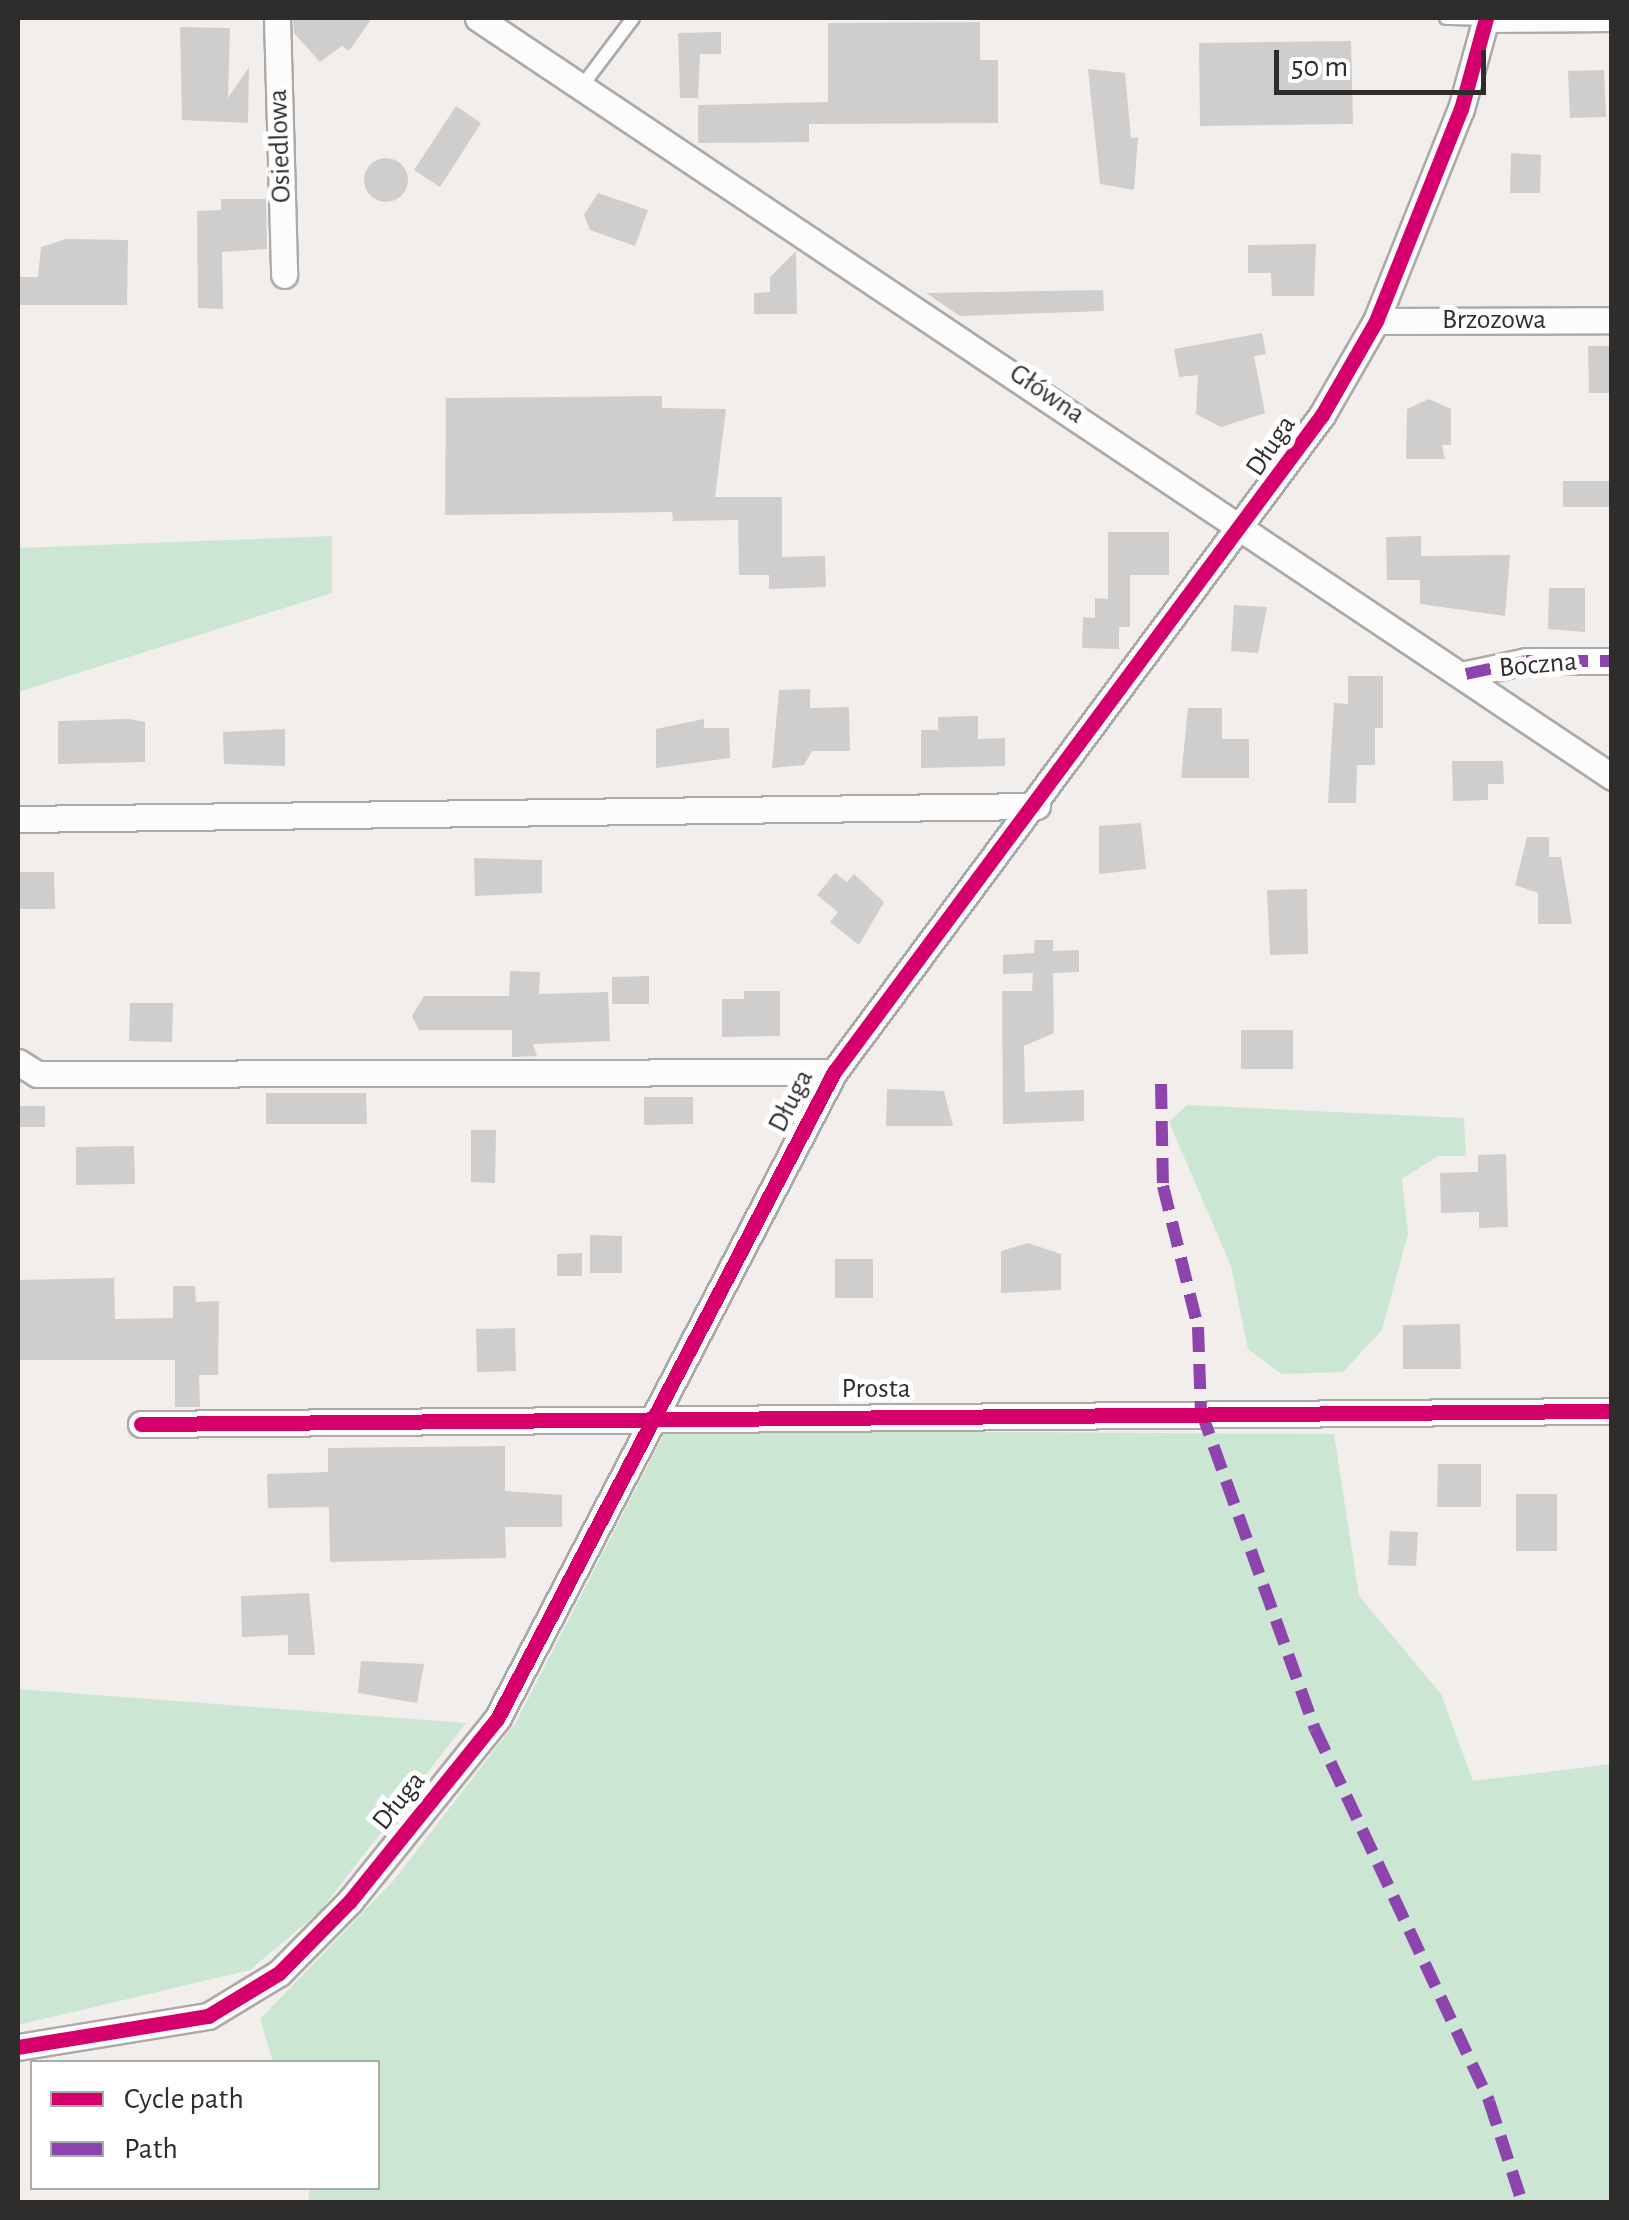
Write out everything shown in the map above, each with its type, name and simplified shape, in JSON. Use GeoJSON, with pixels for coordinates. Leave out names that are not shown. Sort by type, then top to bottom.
{"type":"FeatureCollection","features":[{"type":"Feature","properties":{"kind":"street","name":"Osiedlowa"},"geometry":{"type":"LineString","coordinates":[[276,18],[284,274]]}},
{"type":"Feature","properties":{"kind":"street","name":"Główna"},"geometry":{"type":"LineString","coordinates":[[478,18],[1247,527],[1612,777]]}},
{"type":"Feature","properties":{"kind":"street"},"geometry":{"type":"LineString","coordinates":[[1486,18],[1612,18]]}},
{"type":"Feature","properties":{"kind":"street","name":"Długa"},"geometry":{"type":"LineString","coordinates":[[18,2047],[208,2016],[279,1973],[350,1901],[497,1719],[834,1072],[1247,527],[1376,321],[1460,109],[1486,18]]}},
{"type":"Feature","properties":{"kind":"street","name":"Brzozowa"},"geometry":{"type":"LineString","coordinates":[[1376,321],[1612,320]]}},
{"type":"Feature","properties":{"kind":"street","name":"Boczna"},"geometry":{"type":"LineString","coordinates":[[1466,674],[1526,661],[1612,661]]}},
{"type":"Feature","properties":{"kind":"street"},"geometry":{"type":"LineString","coordinates":[[18,819],[1037,806]]}},
{"type":"Feature","properties":{"kind":"street"},"geometry":{"type":"LineString","coordinates":[[18,1062],[37,1074],[834,1072]]}},
{"type":"Feature","properties":{"kind":"street","name":"Prosta"},"geometry":{"type":"LineString","coordinates":[[140,1424],[656,1415],[1612,1411]]}},
{"type":"Feature","properties":{"kind":"lane"},"geometry":{"type":"LineString","coordinates":[[582,86],[634,18]]}},
{"type":"Feature","properties":{"kind":"lane"},"geometry":{"type":"LineString","coordinates":[[1446,18],[1486,18]]}},
{"type":"Feature","properties":{"kind":"green space"},"geometry":{"type":"Polygon","coordinates":[[[332,536],[332,593],[18,692],[18,548],[332,536]]]}},
{"type":"Feature","properties":{"kind":"green space"},"geometry":{"type":"Polygon","coordinates":[[[1187,1105],[1464,1118],[1466,1156],[1438,1156],[1402,1179],[1408,1234],[1382,1330],[1343,1372],[1281,1374],[1248,1349],[1231,1266],[1169,1122],[1187,1105]]]}},
{"type":"Feature","properties":{"kind":"green space"},"geometry":{"type":"Polygon","coordinates":[[[666,1430],[1334,1434],[1359,1596],[1441,1694],[1473,1781],[1611,1764],[1611,2202],[308,2202],[310,2190],[380,2190],[380,2060],[272,2060],[260,2019],[394,1880],[516,1722],[666,1430]]]}},
{"type":"Feature","properties":{"kind":"green space"},"geometry":{"type":"Polygon","coordinates":[[[18,1689],[466,1723],[320,1911],[250,1970],[18,2025],[18,1689]]]}},
{"type":"Feature","properties":{"kind":"building"},"geometry":{"type":"Polygon","coordinates":[[[293,18],[372,18],[349,51],[342,46],[320,62],[294,33],[293,18]]]}},
{"type":"Feature","properties":{"kind":"building"},"geometry":{"type":"Polygon","coordinates":[[[980,22],[980,60],[998,60],[998,123],[809,124],[809,142],[698,143],[698,105],[828,102],[828,23],[980,22]]]}},
{"type":"Feature","properties":{"kind":"building"},"geometry":{"type":"Polygon","coordinates":[[[180,27],[230,28],[228,98],[249,67],[248,123],[182,120],[180,27]]]}},
{"type":"Feature","properties":{"kind":"building"},"geometry":{"type":"Polygon","coordinates":[[[721,32],[721,54],[700,54],[698,98],[680,98],[678,33],[721,32]]]}},
{"type":"Feature","properties":{"kind":"building"},"geometry":{"type":"Polygon","coordinates":[[[1351,41],[1353,124],[1200,126],[1199,43],[1351,41]]]}},
{"type":"Feature","properties":{"kind":"building"},"geometry":{"type":"Polygon","coordinates":[[[1088,69],[1125,73],[1131,138],[1138,137],[1134,190],[1100,184],[1088,69]]]}},
{"type":"Feature","properties":{"kind":"building"},"geometry":{"type":"Polygon","coordinates":[[[1604,70],[1606,117],[1570,118],[1568,71],[1604,70]]]}},
{"type":"Feature","properties":{"kind":"building"},"geometry":{"type":"Polygon","coordinates":[[[456,106],[481,123],[440,187],[414,170],[456,106]]]}},
{"type":"Feature","properties":{"kind":"building"},"geometry":{"type":"Polygon","coordinates":[[[1511,153],[1541,155],[1540,193],[1510,193],[1511,153]]]}},
{"type":"Feature","properties":{"kind":"building"},"geometry":{"type":"Polygon","coordinates":[[[386,158],[402,164],[408,180],[402,196],[386,202],[370,196],[364,180],[370,164],[386,158]]]}},
{"type":"Feature","properties":{"kind":"building"},"geometry":{"type":"Polygon","coordinates":[[[598,193],[648,210],[635,246],[590,230],[584,215],[598,193]]]}},
{"type":"Feature","properties":{"kind":"building"},"geometry":{"type":"Polygon","coordinates":[[[221,199],[266,199],[267,249],[222,252],[223,309],[198,308],[197,211],[221,210],[221,199]]]}},
{"type":"Feature","properties":{"kind":"building"},"geometry":{"type":"Polygon","coordinates":[[[66,239],[128,240],[127,305],[18,305],[18,277],[38,277],[41,247],[66,239]]]}},
{"type":"Feature","properties":{"kind":"building"},"geometry":{"type":"Polygon","coordinates":[[[1316,244],[1314,296],[1272,296],[1271,273],[1248,273],[1248,245],[1316,244]]]}},
{"type":"Feature","properties":{"kind":"building"},"geometry":{"type":"Polygon","coordinates":[[[796,251],[797,314],[754,314],[754,293],[770,292],[770,277],[796,251]]]}},
{"type":"Feature","properties":{"kind":"building"},"geometry":{"type":"Polygon","coordinates":[[[1103,290],[1104,311],[960,316],[926,293],[1103,290]]]}},
{"type":"Feature","properties":{"kind":"building"},"geometry":{"type":"Polygon","coordinates":[[[1262,333],[1266,354],[1254,356],[1265,413],[1221,427],[1196,414],[1198,375],[1179,377],[1174,349],[1262,333]]]}},
{"type":"Feature","properties":{"kind":"building"},"geometry":{"type":"Polygon","coordinates":[[[1588,346],[1612,346],[1612,393],[1589,393],[1588,346]]]}},
{"type":"Feature","properties":{"kind":"building"},"geometry":{"type":"Polygon","coordinates":[[[662,396],[662,408],[726,409],[715,497],[782,497],[782,557],[825,556],[826,587],[769,589],[769,575],[739,575],[738,520],[673,521],[672,512],[445,515],[446,398],[662,396]]]}},
{"type":"Feature","properties":{"kind":"building"},"geometry":{"type":"Polygon","coordinates":[[[1429,399],[1451,409],[1451,445],[1442,445],[1445,459],[1406,459],[1407,409],[1429,399]]]}},
{"type":"Feature","properties":{"kind":"building"},"geometry":{"type":"Polygon","coordinates":[[[1563,481],[1610,481],[1610,507],[1563,507],[1563,481]]]}},
{"type":"Feature","properties":{"kind":"building"},"geometry":{"type":"Polygon","coordinates":[[[1108,532],[1169,532],[1169,575],[1130,575],[1130,627],[1119,627],[1119,649],[1082,648],[1083,617],[1095,618],[1095,598],[1108,599],[1108,532]]]}},
{"type":"Feature","properties":{"kind":"building"},"geometry":{"type":"Polygon","coordinates":[[[1421,536],[1421,556],[1510,555],[1505,616],[1420,604],[1420,580],[1387,580],[1386,537],[1421,536]]]}},
{"type":"Feature","properties":{"kind":"building"},"geometry":{"type":"Polygon","coordinates":[[[1549,588],[1585,588],[1585,632],[1548,629],[1549,588]]]}},
{"type":"Feature","properties":{"kind":"building"},"geometry":{"type":"Polygon","coordinates":[[[1234,605],[1267,607],[1258,653],[1231,651],[1234,605]]]}},
{"type":"Feature","properties":{"kind":"building"},"geometry":{"type":"Polygon","coordinates":[[[1348,676],[1383,676],[1383,728],[1375,728],[1375,765],[1357,765],[1356,803],[1328,803],[1334,703],[1348,704],[1348,676]]]}},
{"type":"Feature","properties":{"kind":"building"},"geometry":{"type":"Polygon","coordinates":[[[810,689],[810,708],[849,707],[850,751],[812,751],[804,765],[772,768],[779,690],[810,689]]]}},
{"type":"Feature","properties":{"kind":"building"},"geometry":{"type":"Polygon","coordinates":[[[1188,708],[1222,708],[1222,739],[1249,739],[1249,778],[1181,778],[1188,708]]]}},
{"type":"Feature","properties":{"kind":"building"},"geometry":{"type":"Polygon","coordinates":[[[978,716],[978,739],[1005,738],[1005,766],[921,768],[921,730],[938,730],[938,717],[978,716]]]}},
{"type":"Feature","properties":{"kind":"building"},"geometry":{"type":"Polygon","coordinates":[[[704,719],[704,728],[729,728],[730,758],[656,768],[656,729],[704,719]]]}},
{"type":"Feature","properties":{"kind":"building"},"geometry":{"type":"Polygon","coordinates":[[[58,721],[145,722],[145,762],[58,764],[58,721]]]}},
{"type":"Feature","properties":{"kind":"building"},"geometry":{"type":"Polygon","coordinates":[[[285,729],[285,766],[224,764],[223,732],[285,729]]]}},
{"type":"Feature","properties":{"kind":"building"},"geometry":{"type":"Polygon","coordinates":[[[1452,761],[1503,761],[1504,784],[1488,784],[1488,800],[1453,801],[1452,761]]]}},
{"type":"Feature","properties":{"kind":"building"},"geometry":{"type":"Polygon","coordinates":[[[1141,823],[1146,869],[1099,874],[1099,826],[1141,823]]]}},
{"type":"Feature","properties":{"kind":"building"},"geometry":{"type":"Polygon","coordinates":[[[1527,837],[1549,837],[1549,857],[1561,857],[1572,924],[1538,924],[1538,893],[1515,885],[1527,837]]]}},
{"type":"Feature","properties":{"kind":"building"},"geometry":{"type":"Polygon","coordinates":[[[474,858],[542,860],[542,893],[475,896],[474,858]]]}},
{"type":"Feature","properties":{"kind":"building"},"geometry":{"type":"Polygon","coordinates":[[[18,872],[54,872],[55,909],[18,909],[18,872]]]}},
{"type":"Feature","properties":{"kind":"building"},"geometry":{"type":"Polygon","coordinates":[[[835,873],[847,882],[854,874],[884,902],[859,945],[830,922],[838,912],[817,895],[835,873]]]}},
{"type":"Feature","properties":{"kind":"building"},"geometry":{"type":"Polygon","coordinates":[[[1307,889],[1308,954],[1270,955],[1267,890],[1307,889]]]}},
{"type":"Feature","properties":{"kind":"building"},"geometry":{"type":"Polygon","coordinates":[[[1035,940],[1053,940],[1053,951],[1079,950],[1079,972],[1053,973],[1054,1033],[1024,1046],[1025,1092],[1084,1090],[1084,1121],[1003,1124],[1002,991],[1032,991],[1033,973],[1003,974],[1003,955],[1034,953],[1035,940]]]}},
{"type":"Feature","properties":{"kind":"building"},"geometry":{"type":"Polygon","coordinates":[[[510,971],[540,972],[539,994],[608,992],[610,1041],[533,1044],[537,1056],[512,1057],[512,1030],[419,1030],[412,1016],[424,996],[509,996],[510,971]]]}},
{"type":"Feature","properties":{"kind":"building"},"geometry":{"type":"Polygon","coordinates":[[[649,976],[649,1004],[612,1004],[612,977],[649,976]]]}},
{"type":"Feature","properties":{"kind":"building"},"geometry":{"type":"Polygon","coordinates":[[[744,991],[780,991],[780,1036],[722,1037],[722,999],[744,999],[744,991]]]}},
{"type":"Feature","properties":{"kind":"building"},"geometry":{"type":"Polygon","coordinates":[[[130,1003],[173,1003],[172,1042],[129,1041],[130,1003]]]}},
{"type":"Feature","properties":{"kind":"building"},"geometry":{"type":"Polygon","coordinates":[[[1241,1030],[1293,1030],[1293,1069],[1241,1069],[1241,1030]]]}},
{"type":"Feature","properties":{"kind":"building"},"geometry":{"type":"Polygon","coordinates":[[[887,1089],[944,1091],[953,1126],[886,1126],[887,1089]]]}},
{"type":"Feature","properties":{"kind":"building"},"geometry":{"type":"Polygon","coordinates":[[[266,1093],[366,1093],[367,1124],[266,1124],[266,1093]]]}},
{"type":"Feature","properties":{"kind":"building"},"geometry":{"type":"Polygon","coordinates":[[[644,1097],[693,1097],[693,1124],[644,1125],[644,1097]]]}},
{"type":"Feature","properties":{"kind":"building"},"geometry":{"type":"Polygon","coordinates":[[[18,1106],[45,1106],[45,1127],[18,1127],[18,1106]]]}},
{"type":"Feature","properties":{"kind":"building"},"geometry":{"type":"Polygon","coordinates":[[[471,1130],[496,1130],[495,1183],[471,1182],[471,1130]]]}},
{"type":"Feature","properties":{"kind":"building"},"geometry":{"type":"Polygon","coordinates":[[[134,1146],[135,1184],[76,1185],[76,1147],[134,1146]]]}},
{"type":"Feature","properties":{"kind":"building"},"geometry":{"type":"Polygon","coordinates":[[[1506,1154],[1508,1227],[1479,1228],[1479,1212],[1441,1213],[1440,1173],[1478,1172],[1478,1155],[1506,1154]]]}},
{"type":"Feature","properties":{"kind":"building"},"geometry":{"type":"Polygon","coordinates":[[[590,1235],[622,1236],[622,1273],[590,1273],[590,1235]]]}},
{"type":"Feature","properties":{"kind":"building"},"geometry":{"type":"Polygon","coordinates":[[[1028,1243],[1061,1254],[1061,1290],[1001,1293],[1001,1251],[1028,1243]]]}},
{"type":"Feature","properties":{"kind":"building"},"geometry":{"type":"Polygon","coordinates":[[[582,1253],[582,1276],[557,1276],[557,1254],[582,1253]]]}},
{"type":"Feature","properties":{"kind":"building"},"geometry":{"type":"Polygon","coordinates":[[[835,1259],[873,1259],[873,1298],[835,1298],[835,1259]]]}},
{"type":"Feature","properties":{"kind":"building"},"geometry":{"type":"Polygon","coordinates":[[[114,1278],[115,1319],[173,1318],[173,1286],[195,1286],[196,1302],[219,1301],[218,1375],[199,1375],[200,1407],[175,1407],[175,1360],[18,1360],[18,1280],[114,1278]]]}},
{"type":"Feature","properties":{"kind":"building"},"geometry":{"type":"Polygon","coordinates":[[[1460,1324],[1461,1369],[1403,1369],[1403,1325],[1460,1324]]]}},
{"type":"Feature","properties":{"kind":"building"},"geometry":{"type":"Polygon","coordinates":[[[515,1328],[516,1371],[477,1372],[476,1329],[515,1328]]]}},
{"type":"Feature","properties":{"kind":"building"},"geometry":{"type":"Polygon","coordinates":[[[505,1446],[505,1491],[562,1495],[562,1527],[505,1527],[506,1558],[330,1562],[329,1507],[268,1508],[267,1474],[328,1472],[328,1448],[505,1446]]]}},
{"type":"Feature","properties":{"kind":"building"},"geometry":{"type":"Polygon","coordinates":[[[1438,1464],[1481,1464],[1481,1507],[1437,1507],[1438,1464]]]}},
{"type":"Feature","properties":{"kind":"building"},"geometry":{"type":"Polygon","coordinates":[[[1516,1494],[1557,1494],[1557,1551],[1516,1551],[1516,1494]]]}},
{"type":"Feature","properties":{"kind":"building"},"geometry":{"type":"Polygon","coordinates":[[[1390,1531],[1418,1532],[1416,1566],[1388,1565],[1390,1531]]]}},
{"type":"Feature","properties":{"kind":"building"},"geometry":{"type":"Polygon","coordinates":[[[309,1593],[315,1655],[288,1655],[288,1635],[242,1637],[241,1596],[309,1593]]]}},
{"type":"Feature","properties":{"kind":"building"},"geometry":{"type":"Polygon","coordinates":[[[361,1661],[424,1664],[417,1703],[358,1693],[361,1661]]]}},
{"type":"Feature","properties":{"kind":"marked path"},"geometry":{"type":"LineString","coordinates":[[1466,674],[1526,661],[1612,661]]}},
{"type":"Feature","properties":{"kind":"marked path"},"geometry":{"type":"LineString","coordinates":[[1161,1084],[1163,1186],[1198,1327],[1201,1411],[1315,1729],[1489,2101],[1522,2202]]}},
{"type":"Feature","properties":{"kind":"cycle path"},"geometry":{"type":"LineString","coordinates":[[18,2047],[208,2016],[279,1973],[350,1901],[497,1719],[834,1072],[1322,415],[1376,321],[1461,109],[1486,18]]}},
{"type":"Feature","properties":{"kind":"cycle path"},"geometry":{"type":"LineString","coordinates":[[141,1424],[1612,1411]]}}]}
